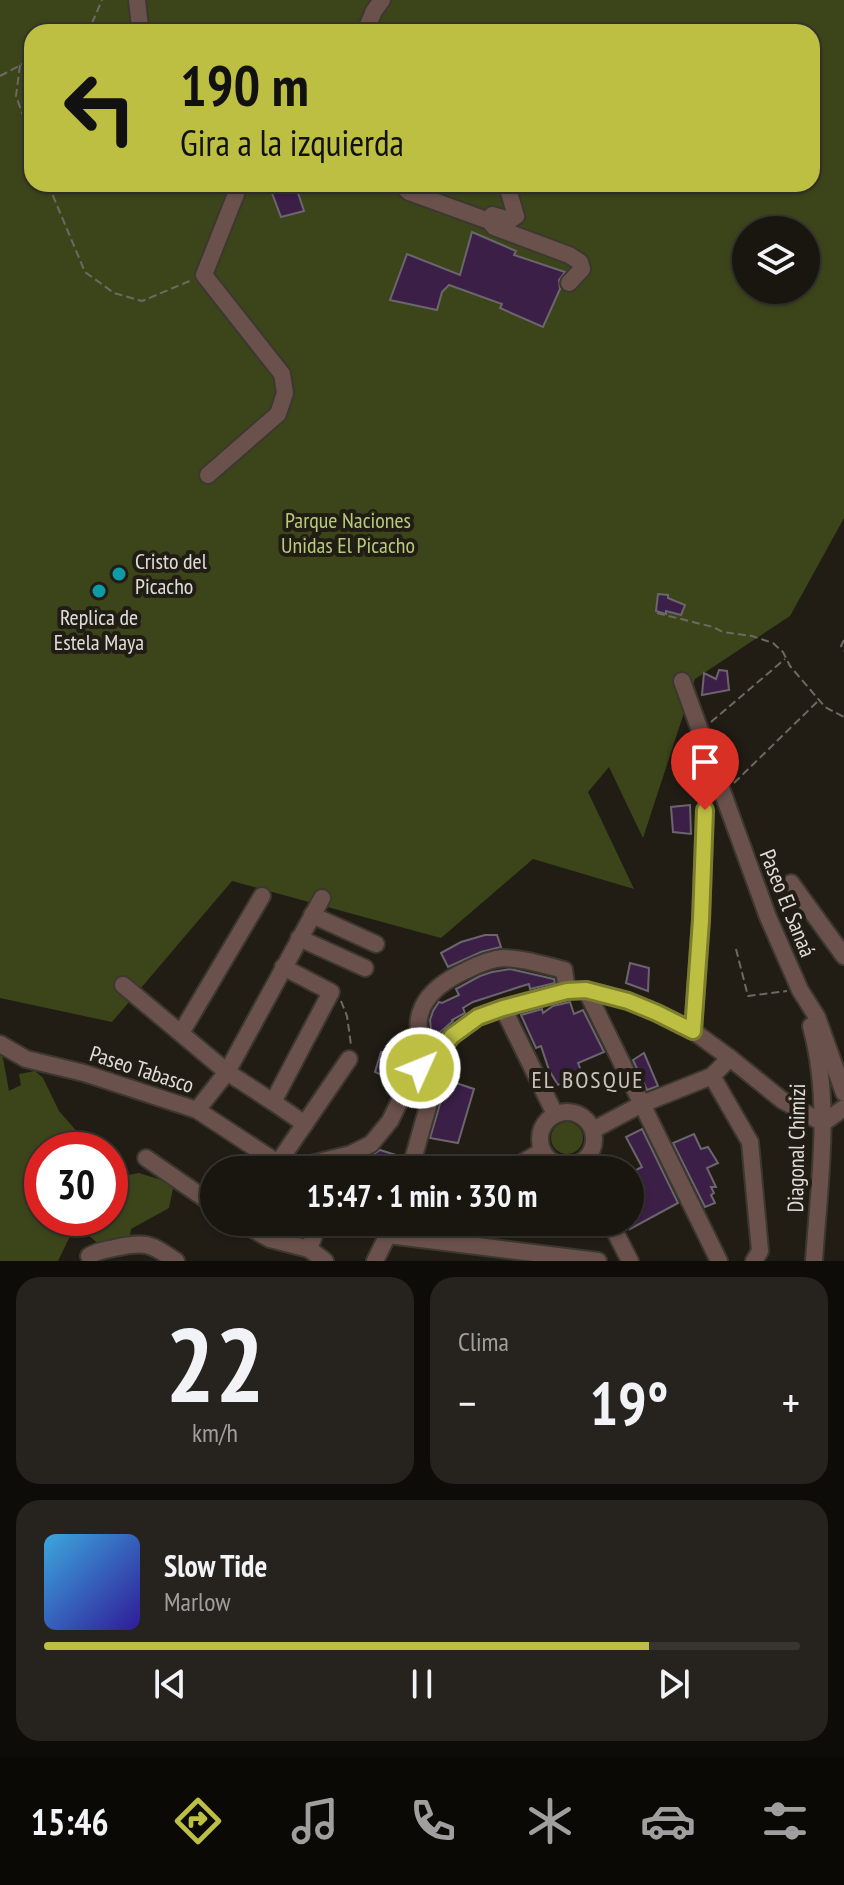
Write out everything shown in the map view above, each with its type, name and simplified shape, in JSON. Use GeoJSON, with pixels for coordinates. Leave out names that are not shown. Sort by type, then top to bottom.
{"type":"FeatureCollection","features":[{"type":"Feature","properties":{"kind":"street"},"geometry":{"type":"LineString","coordinates":[[137,0],[140,24]]}},
{"type":"Feature","properties":{"kind":"street"},"geometry":{"type":"LineString","coordinates":[[368,24],[382,0]]}},
{"type":"Feature","properties":{"kind":"street"},"geometry":{"type":"LineString","coordinates":[[208,475],[278,414],[285,393],[282,374],[204,275],[236,192]]}},
{"type":"Feature","properties":{"kind":"street"},"geometry":{"type":"LineString","coordinates":[[409,192],[569,255],[580,262],[582,269],[569,283]]}},
{"type":"Feature","properties":{"kind":"street"},"geometry":{"type":"LineString","coordinates":[[489,221],[492,215],[510,220],[516,216],[509,192]]}},
{"type":"Feature","properties":{"kind":"street","name":"Paseo El Sanaá"},"geometry":{"type":"LineString","coordinates":[[682,681],[768,917],[800,990],[817,1017],[844,1093]]}},
{"type":"Feature","properties":{"kind":"street"},"geometry":{"type":"LineString","coordinates":[[693,1031],[705,810]]}},
{"type":"Feature","properties":{"kind":"street"},"geometry":{"type":"LineString","coordinates":[[791,883],[844,956]]}},
{"type":"Feature","properties":{"kind":"street"},"geometry":{"type":"LineString","coordinates":[[181,1033],[262,896]]}},
{"type":"Feature","properties":{"kind":"street"},"geometry":{"type":"LineString","coordinates":[[197,1110],[227,1072],[322,898]]}},
{"type":"Feature","properties":{"kind":"street"},"geometry":{"type":"LineString","coordinates":[[312,915],[376,944]]}},
{"type":"Feature","properties":{"kind":"street"},"geometry":{"type":"LineString","coordinates":[[299,938],[365,968]]}},
{"type":"Feature","properties":{"kind":"street"},"geometry":{"type":"LineString","coordinates":[[414,1156],[438,1071],[436,1056],[422,1047],[417,1027],[419,1015],[430,995],[455,975],[500,958],[564,970],[567,991]]}},
{"type":"Feature","properties":{"kind":"street"},"geometry":{"type":"LineString","coordinates":[[273,1102],[331,992],[283,967]]}},
{"type":"Feature","properties":{"kind":"street"},"geometry":{"type":"LineString","coordinates":[[123,985],[227,1072],[305,1124]]}},
{"type":"Feature","properties":{"kind":"street"},"geometry":{"type":"LineString","coordinates":[[586,990],[719,1261]]}},
{"type":"Feature","properties":{"kind":"street"},"geometry":{"type":"LineString","coordinates":[[353,1156],[371,1144],[390,1121],[411,1078],[436,1056],[452,1036],[478,1017],[567,991],[586,990],[628,1001],[693,1031],[782,1100],[823,1123],[844,1108]]}},
{"type":"Feature","properties":{"kind":"street","name":"Diagonal Chimizi"},"geometry":{"type":"LineString","coordinates":[[800,990],[816,1051],[823,1123],[814,1261]]}},
{"type":"Feature","properties":{"kind":"street"},"geometry":{"type":"LineString","coordinates":[[503,1008],[555,1114]]}},
{"type":"Feature","properties":{"kind":"street","name":"Paseo Tabasco"},"geometry":{"type":"LineString","coordinates":[[0,1044],[26,1059],[84,1073],[197,1110],[267,1156]]}},
{"type":"Feature","properties":{"kind":"street"},"geometry":{"type":"LineString","coordinates":[[593,1130],[642,1104],[712,1076],[730,1058]]}},
{"type":"Feature","properties":{"kind":"street"},"geometry":{"type":"LineString","coordinates":[[283,1156],[349,1059]]}},
{"type":"Feature","properties":{"kind":"street"},"geometry":{"type":"LineString","coordinates":[[712,1076],[750,1142],[760,1251],[754,1261]]}},
{"type":"Feature","properties":{"kind":"street"},"geometry":{"type":"LineString","coordinates":[[546,1156],[540,1143],[543,1126],[555,1114],[568,1111],[581,1115],[593,1130],[594,1146],[588,1156]]}},
{"type":"Feature","properties":{"kind":"street"},"geometry":{"type":"LineString","coordinates":[[534,1156],[542,1151]]}},
{"type":"Feature","properties":{"kind":"street"},"geometry":{"type":"LineString","coordinates":[[146,1158],[200,1195]]}},
{"type":"Feature","properties":{"kind":"street"},"geometry":{"type":"LineString","coordinates":[[265,1236],[309,1249],[325,1261]]}},
{"type":"Feature","properties":{"kind":"street"},"geometry":{"type":"LineString","coordinates":[[309,1249],[314,1236]]}},
{"type":"Feature","properties":{"kind":"street"},"geometry":{"type":"LineString","coordinates":[[375,1261],[390,1236]]}},
{"type":"Feature","properties":{"kind":"street"},"geometry":{"type":"LineString","coordinates":[[419,1236],[528,1257],[598,1261]]}},
{"type":"Feature","properties":{"kind":"street"},"geometry":{"type":"LineString","coordinates":[[617,1236],[630,1261]]}},
{"type":"Feature","properties":{"kind":"street"},"geometry":{"type":"LineString","coordinates":[[89,1259],[96,1251],[137,1243],[158,1249],[176,1261]]}},
{"type":"Feature","properties":{"kind":"path"},"geometry":{"type":"LineString","coordinates":[[92,24],[102,0]]}},
{"type":"Feature","properties":{"kind":"path"},"geometry":{"type":"LineString","coordinates":[[0,76],[24,63]]}},
{"type":"Feature","properties":{"kind":"path"},"geometry":{"type":"LineString","coordinates":[[20,65],[16,96],[24,118]]}},
{"type":"Feature","properties":{"kind":"path"},"geometry":{"type":"LineString","coordinates":[[51,192],[85,272],[114,293],[142,301],[204,275]]}},
{"type":"Feature","properties":{"kind":"path"},"geometry":{"type":"LineString","coordinates":[[657,613],[773,643],[825,707],[844,717]]}},
{"type":"Feature","properties":{"kind":"path"},"geometry":{"type":"LineString","coordinates":[[844,640],[841,646],[844,651]]}},
{"type":"Feature","properties":{"kind":"path"},"geometry":{"type":"LineString","coordinates":[[700,732],[786,658]]}},
{"type":"Feature","properties":{"kind":"path"},"geometry":{"type":"LineString","coordinates":[[723,794],[819,700]]}},
{"type":"Feature","properties":{"kind":"path"},"geometry":{"type":"LineString","coordinates":[[736,949],[748,996],[800,990]]}},
{"type":"Feature","properties":{"kind":"path"},"geometry":{"type":"LineString","coordinates":[[331,992],[341,1001],[347,1016],[351,1049],[349,1059]]}},
{"type":"Feature","properties":{"kind":"green space","name":"Parque Naciones Unidas El Picacho"},"geometry":{"type":"Polygon","coordinates":[[[0,0],[844,0],[844,518],[790,616],[695,679],[643,838],[609,767],[588,792],[634,889],[533,859],[441,938],[232,881],[112,1022],[0,998],[0,0]]]}},
{"type":"Feature","properties":{"kind":"green space"},"geometry":{"type":"Polygon","coordinates":[[[2,1053],[9,1091],[21,1085],[19,1074],[35,1071],[43,1078],[59,1111],[77,1132],[24,1132],[24,1236],[70,1236],[58,1261],[0,1261],[2,1053]]]}},
{"type":"Feature","properties":{"kind":"green space"},"geometry":{"type":"Polygon","coordinates":[[[567,1122],[578,1127],[583,1138],[578,1149],[567,1154],[556,1149],[551,1138],[556,1127],[567,1122]]]}},
{"type":"Feature","properties":{"kind":"green space"},"geometry":{"type":"Polygon","coordinates":[[[139,1173],[174,1184],[169,1208],[131,1229],[129,1242],[107,1251],[89,1236],[128,1236],[128,1175],[139,1173]]]}},
{"type":"Feature","properties":{"kind":"building"},"geometry":{"type":"Polygon","coordinates":[[[298,192],[304,211],[281,217],[272,193],[298,192]]]}},
{"type":"Feature","properties":{"kind":"building"},"geometry":{"type":"Polygon","coordinates":[[[472,232],[516,251],[514,255],[565,272],[559,280],[560,289],[543,327],[500,308],[502,304],[449,285],[442,292],[437,310],[390,300],[407,254],[460,275],[472,232]]]}},
{"type":"Feature","properties":{"kind":"building"},"geometry":{"type":"Polygon","coordinates":[[[658,594],[668,595],[668,598],[685,605],[681,615],[656,611],[658,594]]]}},
{"type":"Feature","properties":{"kind":"building"},"geometry":{"type":"Polygon","coordinates":[[[719,670],[727,671],[729,690],[702,695],[704,673],[716,679],[719,670]]]}},
{"type":"Feature","properties":{"kind":"building"},"geometry":{"type":"Polygon","coordinates":[[[690,805],[691,834],[673,832],[671,807],[690,805]]]}},
{"type":"Feature","properties":{"kind":"building"},"geometry":{"type":"Polygon","coordinates":[[[497,935],[501,947],[448,967],[441,953],[461,942],[497,935]]]}},
{"type":"Feature","properties":{"kind":"building"},"geometry":{"type":"Polygon","coordinates":[[[630,963],[649,968],[648,991],[626,983],[630,963]]]}},
{"type":"Feature","properties":{"kind":"building"},"geometry":{"type":"Polygon","coordinates":[[[510,969],[554,979],[555,983],[530,989],[529,984],[473,1002],[463,1008],[465,1013],[452,1020],[432,1039],[430,1020],[439,1002],[459,995],[456,989],[480,976],[510,969]]]}},
{"type":"Feature","properties":{"kind":"building"},"geometry":{"type":"Polygon","coordinates":[[[570,1002],[574,1014],[583,1010],[604,1052],[578,1063],[582,1073],[558,1085],[541,1046],[536,1048],[521,1015],[542,1009],[543,1013],[553,1006],[570,1002]]]}},
{"type":"Feature","properties":{"kind":"building"},"geometry":{"type":"Polygon","coordinates":[[[381,1052],[398,1057],[388,1078],[375,1072],[381,1052]]]}},
{"type":"Feature","properties":{"kind":"building"},"geometry":{"type":"Polygon","coordinates":[[[644,1053],[658,1086],[647,1090],[633,1060],[644,1053]]]}},
{"type":"Feature","properties":{"kind":"building"},"geometry":{"type":"Polygon","coordinates":[[[447,1080],[474,1089],[458,1143],[430,1138],[447,1080]]]}},
{"type":"Feature","properties":{"kind":"building"},"geometry":{"type":"Polygon","coordinates":[[[642,1129],[678,1203],[644,1221],[644,1156],[636,1156],[626,1137],[642,1129]]]}},
{"type":"Feature","properties":{"kind":"building"},"geometry":{"type":"Polygon","coordinates":[[[694,1134],[701,1149],[708,1147],[718,1163],[707,1168],[716,1187],[711,1187],[715,1203],[705,1207],[673,1143],[694,1134]]]}},
{"type":"Feature","properties":{"kind":"building"},"geometry":{"type":"Polygon","coordinates":[[[380,1150],[399,1156],[371,1156],[380,1150]]]}},
{"type":"Feature","properties":{"kind":"place","name":"Cristo del Picacho"},"geometry":{"type":"Point","coordinates":[119,574]}},
{"type":"Feature","properties":{"kind":"place","name":"Replica de Estela Maya"},"geometry":{"type":"Point","coordinates":[99,591]}},
{"type":"Feature","properties":{"kind":"district","name":"EL BOSQUE"},"geometry":{"type":"Point","coordinates":[588,1080]}},
{"type":"Feature","properties":{"kind":"route"},"geometry":{"type":"LineString","coordinates":[[420,1068],[431,1062],[452,1036],[478,1017],[567,991],[586,990],[628,1001],[693,1031],[705,810]]}}]}
